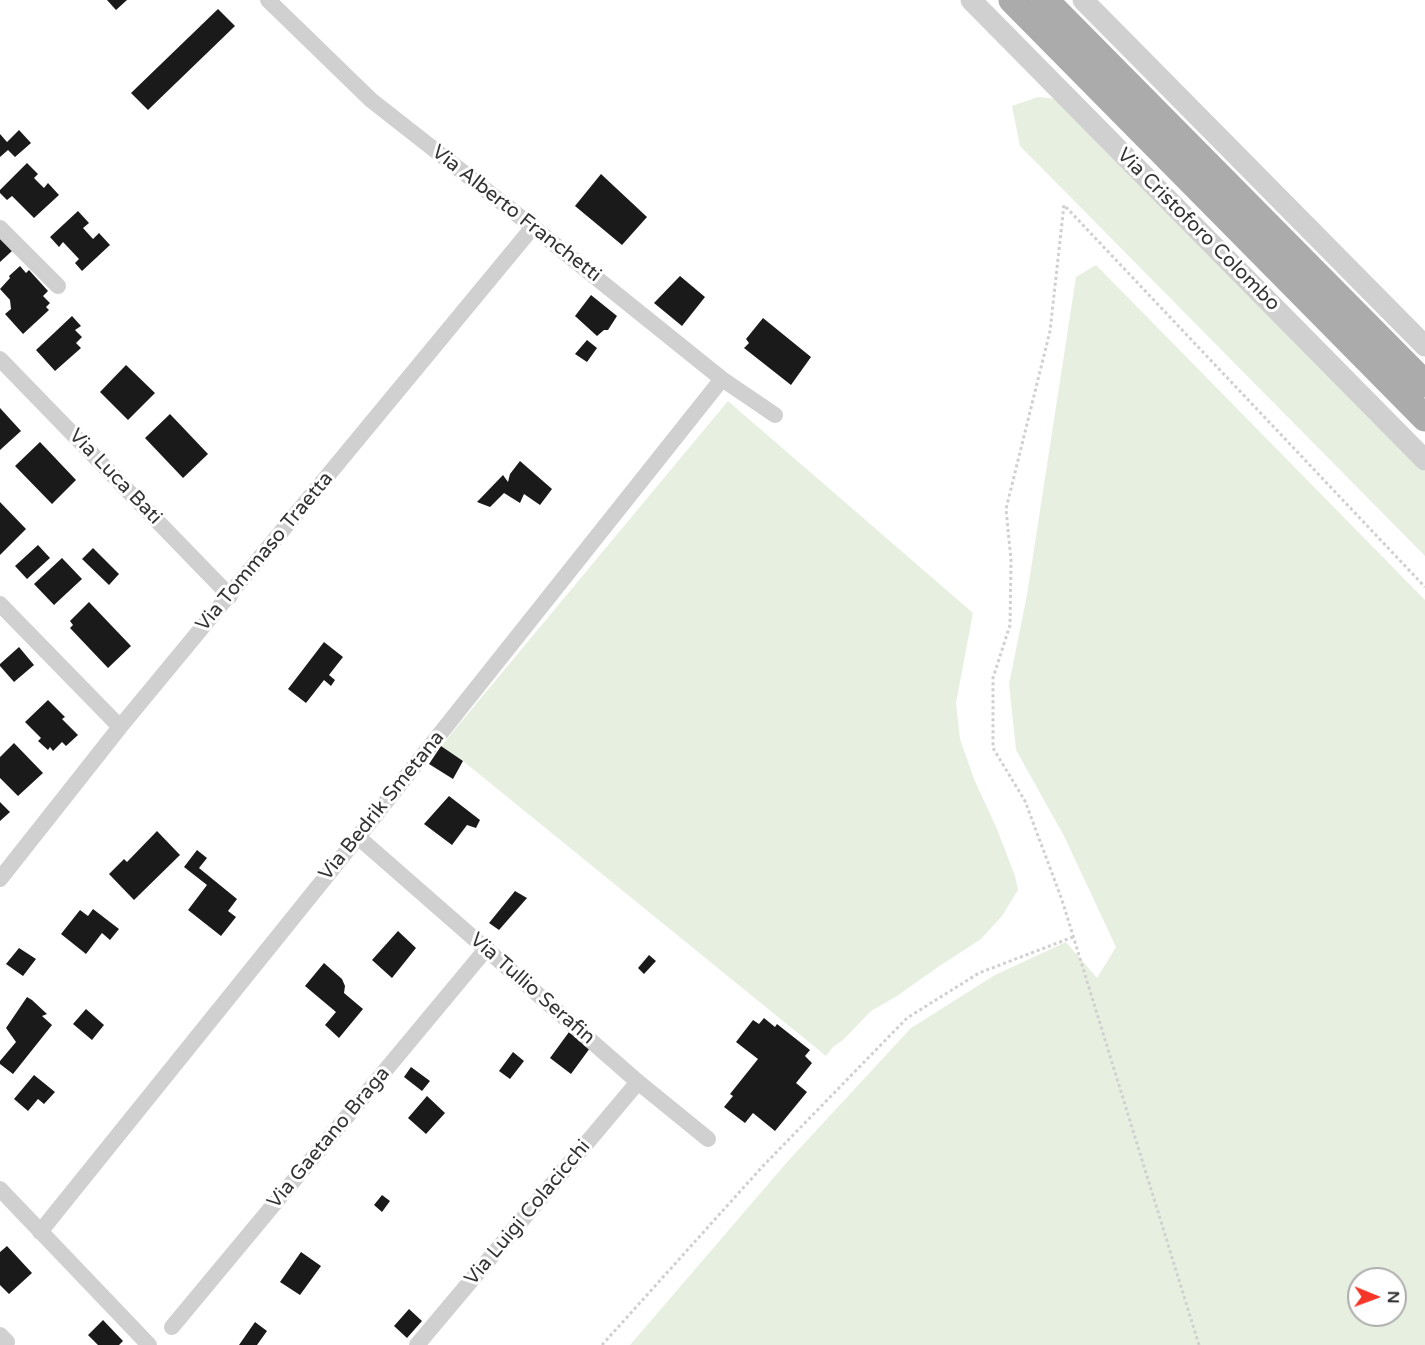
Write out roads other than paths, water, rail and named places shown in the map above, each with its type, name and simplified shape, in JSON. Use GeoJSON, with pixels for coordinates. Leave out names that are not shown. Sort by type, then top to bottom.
{"type":"FeatureCollection","features":[{"type":"Feature","properties":{"kind":"main road","name":"Via Cristoforo Colombo"},"geometry":{"type":"LineString","coordinates":[[1012,0],[1425,418]]}},
{"type":"Feature","properties":{"kind":"main road"},"geometry":{"type":"LineString","coordinates":[[1045,0],[1425,384]]}},
{"type":"Feature","properties":{"kind":"street","name":"Via Alberto Franchetti"},"geometry":{"type":"LineString","coordinates":[[268,0],[371,100],[722,380],[775,415]]}},
{"type":"Feature","properties":{"kind":"street","name":"Via Cristoforo Colombo"},"geometry":{"type":"LineString","coordinates":[[971,0],[1425,460]]}},
{"type":"Feature","properties":{"kind":"street"},"geometry":{"type":"LineString","coordinates":[[1083,0],[1425,346]]}},
{"type":"Feature","properties":{"kind":"street","name":"Via Tommaso Traetta"},"geometry":{"type":"LineString","coordinates":[[0,879],[120,727],[533,227]]}},
{"type":"Feature","properties":{"kind":"street"},"geometry":{"type":"LineString","coordinates":[[0,228],[58,286]]}},
{"type":"Feature","properties":{"kind":"street","name":"Via Luca Bati"},"geometry":{"type":"LineString","coordinates":[[0,358],[230,596]]}},
{"type":"Feature","properties":{"kind":"street","name":"Via Bedrik Smetana"},"geometry":{"type":"LineString","coordinates":[[40,1232],[722,380]]}},
{"type":"Feature","properties":{"kind":"street"},"geometry":{"type":"LineString","coordinates":[[0,604],[120,727]]}},
{"type":"Feature","properties":{"kind":"street","name":"Via Tullio Serafin"},"geometry":{"type":"LineString","coordinates":[[358,837],[638,1082],[708,1138]]}},
{"type":"Feature","properties":{"kind":"street","name":"Via Gaetano Braga"},"geometry":{"type":"LineString","coordinates":[[172,1327],[486,948]]}},
{"type":"Feature","properties":{"kind":"street","name":"Via Luigi Colacicchi"},"geometry":{"type":"LineString","coordinates":[[417,1345],[638,1082]]}},
{"type":"Feature","properties":{"kind":"street"},"geometry":{"type":"LineString","coordinates":[[0,1189],[148,1345]]}}]}
